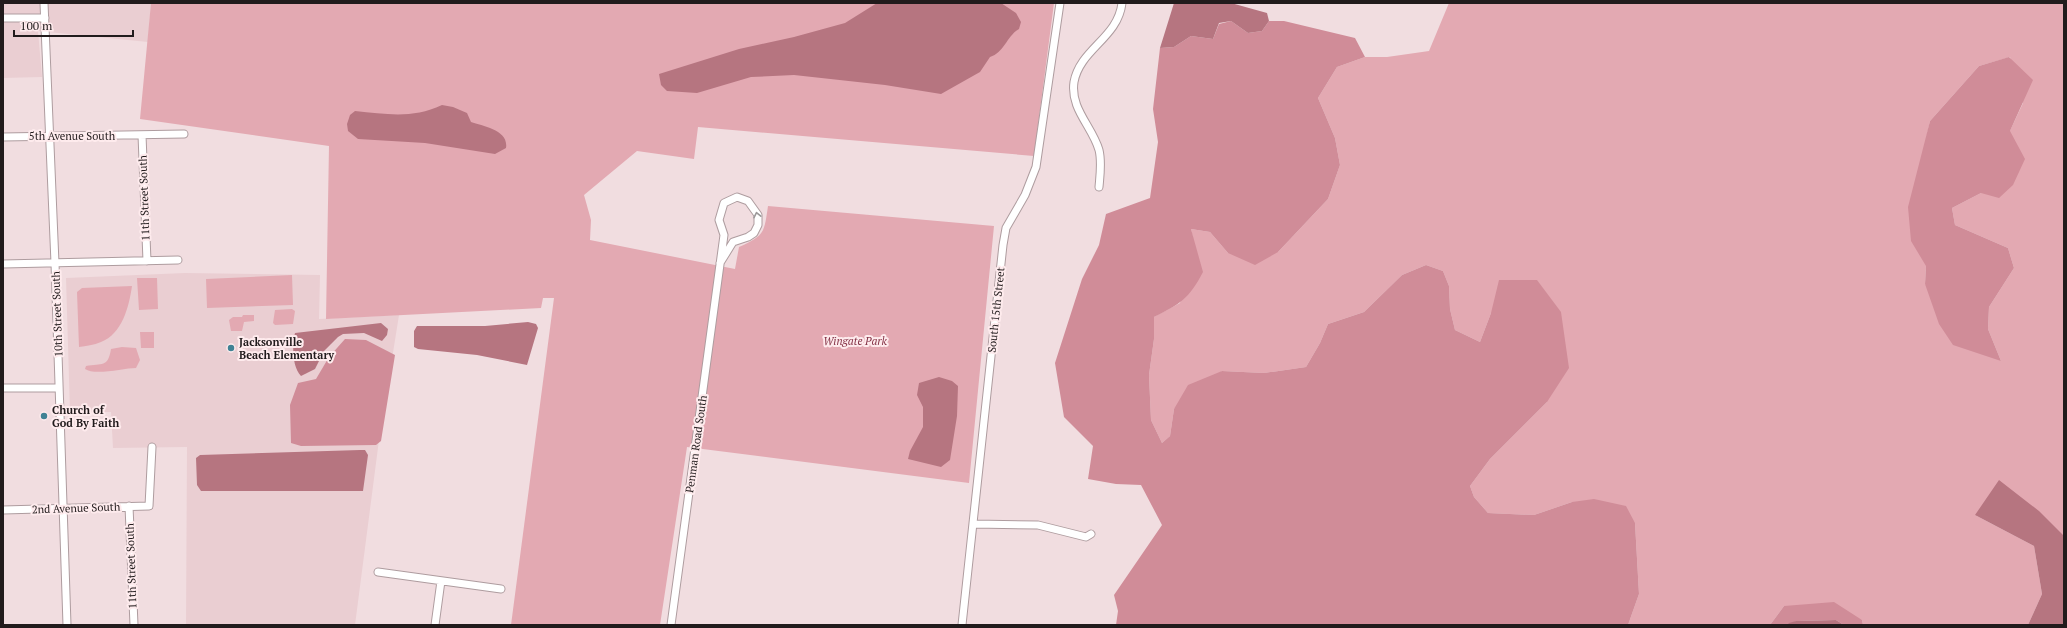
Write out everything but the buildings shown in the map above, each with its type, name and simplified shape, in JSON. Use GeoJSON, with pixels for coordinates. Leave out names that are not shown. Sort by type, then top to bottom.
{"type":"FeatureCollection","features":[{"type":"Feature","properties":{"kind":"street","name":"10th Street South"},"geometry":{"type":"LineString","coordinates":[[44,3],[55,263],[67,625]]}},
{"type":"Feature","properties":{"kind":"street","name":"South 15th Street"},"geometry":{"type":"LineString","coordinates":[[962,625],[1003,245],[1006,228],[1025,195],[1036,167],[1060,3]]}},
{"type":"Feature","properties":{"kind":"street"},"geometry":{"type":"LineString","coordinates":[[1099,187],[1099,150],[1080,114],[1075,100],[1074,84],[1081,65],[1114,27],[1121,14],[1122,3]]}},
{"type":"Feature","properties":{"kind":"street"},"geometry":{"type":"LineString","coordinates":[[3,18],[45,18]]}},
{"type":"Feature","properties":{"kind":"street","name":"5th Avenue South"},"geometry":{"type":"LineString","coordinates":[[3,137],[49,135],[184,134]]}},
{"type":"Feature","properties":{"kind":"street","name":"11th Street South"},"geometry":{"type":"LineString","coordinates":[[142,135],[147,261]]}},
{"type":"Feature","properties":{"kind":"street","name":"Penman Road South"},"geometry":{"type":"LineString","coordinates":[[671,625],[720,263],[724,235],[718,220],[724,203],[737,197],[748,201],[758,215],[758,225],[754,232],[748,237],[739,238],[729,246],[720,263]]}},
{"type":"Feature","properties":{"kind":"street"},"geometry":{"type":"LineString","coordinates":[[720,227],[726,233],[739,238]]}},
{"type":"Feature","properties":{"kind":"street"},"geometry":{"type":"LineString","coordinates":[[3,264],[178,260]]}},
{"type":"Feature","properties":{"kind":"street"},"geometry":{"type":"LineString","coordinates":[[3,388],[59,388]]}},
{"type":"Feature","properties":{"kind":"street","name":"2nd Avenue South"},"geometry":{"type":"LineString","coordinates":[[3,510],[149,506],[152,447]]}},
{"type":"Feature","properties":{"kind":"street","name":"11th Street South"},"geometry":{"type":"LineString","coordinates":[[129,506],[134,625]]}},
{"type":"Feature","properties":{"kind":"street"},"geometry":{"type":"LineString","coordinates":[[974,524],[1038,525],[1086,537],[1091,534]]}},
{"type":"Feature","properties":{"kind":"street"},"geometry":{"type":"LineString","coordinates":[[378,572],[501,590]]}},
{"type":"Feature","properties":{"kind":"street"},"geometry":{"type":"LineString","coordinates":[[435,625],[441,581]]}},
{"type":"Feature","properties":{"kind":"shaded area"},"geometry":{"type":"Polygon","coordinates":[[[3,3],[151,3],[148,42],[38,31],[42,77],[3,78],[3,3]]]}},
{"type":"Feature","properties":{"kind":"shaded area"},"geometry":{"type":"Polygon","coordinates":[[[877,3],[1001,3],[1016,13],[1021,22],[1019,29],[1011,36],[999,52],[990,57],[980,72],[941,94],[885,85],[794,75],[751,77],[697,93],[667,91],[661,85],[659,74],[739,49],[794,37],[845,23],[877,3]]]}},
{"type":"Feature","properties":{"kind":"shaded area"},"geometry":{"type":"Polygon","coordinates":[[[1174,3],[1231,3],[1267,13],[1269,21],[1262,31],[1248,33],[1231,21],[1219,23],[1213,39],[1191,36],[1174,47],[1160,48],[1174,3]]]}},
{"type":"Feature","properties":{"kind":"shaded area"},"geometry":{"type":"Polygon","coordinates":[[[1231,21],[1248,33],[1262,31],[1269,21],[1284,21],[1355,38],[1365,57],[1337,67],[1318,98],[1335,138],[1340,165],[1328,199],[1278,252],[1255,265],[1228,253],[1210,232],[1191,229],[1203,272],[1193,289],[1183,300],[1154,317],[1154,339],[1149,375],[1151,420],[1162,443],[1170,436],[1174,409],[1188,385],[1222,371],[1264,373],[1306,367],[1320,343],[1328,324],[1364,312],[1402,275],[1426,265],[1443,271],[1449,286],[1450,309],[1455,330],[1480,342],[1491,313],[1499,280],[1537,280],[1561,312],[1569,368],[1547,402],[1490,459],[1470,486],[1474,497],[1488,513],[1534,515],[1572,502],[1594,499],[1626,506],[1635,523],[1639,594],[1628,625],[1116,625],[1118,611],[1114,595],[1162,525],[1141,485],[1116,484],[1088,479],[1093,446],[1064,417],[1055,363],[1082,279],[1099,245],[1106,214],[1150,198],[1158,142],[1153,109],[1160,48],[1174,47],[1191,36],[1213,39],[1219,24],[1231,21]]]}},
{"type":"Feature","properties":{"kind":"shaded area"},"geometry":{"type":"Polygon","coordinates":[[[2009,57],[2033,80],[2010,131],[2025,159],[2013,185],[1999,198],[1981,193],[1952,208],[1955,225],[2008,248],[2014,268],[1989,307],[1988,329],[2001,361],[1953,345],[1939,324],[1925,284],[1926,266],[1911,241],[1908,207],[1930,121],[1979,66],[2009,57]]]}},
{"type":"Feature","properties":{"kind":"shaded area"},"geometry":{"type":"Polygon","coordinates":[[[442,105],[453,107],[467,113],[471,122],[488,127],[499,133],[506,142],[506,148],[495,154],[425,143],[358,139],[348,131],[347,124],[350,115],[355,111],[410,114],[442,105]]]}},
{"type":"Feature","properties":{"kind":"shaded area","name":"Jacksonville Beach Elementary"},"geometry":{"type":"Polygon","coordinates":[[[185,273],[320,275],[319,319],[399,315],[379,440],[355,625],[186,625],[187,447],[113,448],[111,412],[70,412],[66,278],[185,273]]]}},
{"type":"Feature","properties":{"kind":"shaded area"},"geometry":{"type":"Polygon","coordinates":[[[528,322],[536,324],[538,328],[527,365],[477,355],[418,349],[414,347],[414,331],[417,326],[485,326],[528,322]]]}},
{"type":"Feature","properties":{"kind":"shaded area"},"geometry":{"type":"Polygon","coordinates":[[[381,323],[388,329],[387,335],[382,341],[364,333],[343,334],[324,351],[315,369],[301,376],[298,372],[294,362],[293,344],[295,333],[381,323]]]}},
{"type":"Feature","properties":{"kind":"shaded area"},"geometry":{"type":"Polygon","coordinates":[[[345,339],[366,340],[395,355],[381,441],[376,445],[301,446],[291,443],[290,405],[298,383],[316,379],[329,357],[345,339]]]}},
{"type":"Feature","properties":{"kind":"shaded area"},"geometry":{"type":"Polygon","coordinates":[[[939,377],[952,381],[958,386],[957,416],[950,460],[941,467],[908,459],[910,451],[923,427],[923,407],[917,395],[919,383],[939,377]]]}},
{"type":"Feature","properties":{"kind":"shaded area"},"geometry":{"type":"Polygon","coordinates":[[[365,450],[368,455],[363,491],[201,491],[197,485],[196,458],[200,455],[365,450]]]}},
{"type":"Feature","properties":{"kind":"shaded area"},"geometry":{"type":"Polygon","coordinates":[[[1999,480],[2039,511],[2064,536],[2064,625],[2028,625],[2042,594],[2034,546],[1975,515],[1999,480]]]}},
{"type":"Feature","properties":{"kind":"shaded area"},"geometry":{"type":"Polygon","coordinates":[[[1834,602],[1862,620],[1863,625],[1844,625],[1836,620],[1797,621],[1787,625],[1770,625],[1784,606],[1834,602]]]}},
{"type":"Feature","properties":{"kind":"shaded area"},"geometry":{"type":"Polygon","coordinates":[[[1836,620],[1844,625],[1787,625],[1796,621],[1836,620]]]}},
{"type":"Feature","properties":{"kind":"green space","name":"Wingate Park"},"geometry":{"type":"Polygon","coordinates":[[[151,3],[1054,3],[1034,156],[698,127],[694,159],[637,151],[584,195],[591,220],[590,240],[735,269],[739,247],[759,236],[762,232],[768,206],[994,226],[969,483],[687,447],[660,625],[511,625],[554,298],[543,298],[541,308],[326,319],[329,146],[140,119],[151,3]]]}},
{"type":"Feature","properties":{"kind":"green space"},"geometry":{"type":"Polygon","coordinates":[[[1449,3],[2064,3],[2064,536],[1975,515],[2034,546],[2042,594],[2028,625],[1863,625],[1862,620],[1784,606],[1770,625],[1628,625],[1639,594],[1635,523],[1572,502],[1534,515],[1488,513],[1474,497],[1470,486],[1490,459],[1547,402],[1491,313],[1480,342],[1455,330],[1450,309],[1449,286],[1443,271],[1426,265],[1402,275],[1364,312],[1328,324],[1320,343],[1306,367],[1264,373],[1222,371],[1174,409],[1170,436],[1162,443],[1151,420],[1149,375],[1154,339],[1154,317],[1180,303],[1195,248],[1191,229],[1210,232],[1228,253],[1278,252],[1328,199],[1340,165],[1335,138],[1318,98],[1337,67],[1365,57],[1387,57],[1429,51],[1449,3]],[[2010,57],[1979,66],[1930,121],[1923,153],[1926,266],[1925,284],[2001,361],[1988,329],[1989,307],[2014,268],[2008,248],[1955,225],[1952,208],[1981,193],[2023,103],[2010,57]]]}},
{"type":"Feature","properties":{"kind":"green space"},"geometry":{"type":"Polygon","coordinates":[[[292,275],[293,305],[207,308],[206,279],[292,275]]]}},
{"type":"Feature","properties":{"kind":"green space"},"geometry":{"type":"Polygon","coordinates":[[[137,278],[157,278],[158,309],[139,310],[137,278]]]}},
{"type":"Feature","properties":{"kind":"green space"},"geometry":{"type":"Polygon","coordinates":[[[132,286],[129,302],[123,319],[114,333],[101,342],[79,347],[77,292],[82,288],[132,286]]]}},
{"type":"Feature","properties":{"kind":"green space"},"geometry":{"type":"Polygon","coordinates":[[[292,309],[295,311],[293,324],[275,325],[273,323],[275,310],[292,309]]]}},
{"type":"Feature","properties":{"kind":"green space"},"geometry":{"type":"Polygon","coordinates":[[[243,315],[254,315],[254,321],[244,322],[242,331],[231,331],[229,320],[233,317],[242,317],[243,315]]]}},
{"type":"Feature","properties":{"kind":"green space"},"geometry":{"type":"Polygon","coordinates":[[[140,332],[154,332],[154,348],[141,348],[140,332]]]}},
{"type":"Feature","properties":{"kind":"green space"},"geometry":{"type":"Polygon","coordinates":[[[122,347],[136,348],[140,360],[136,368],[102,372],[85,369],[86,366],[103,364],[108,359],[111,349],[122,347]]]}},
{"type":"Feature","properties":{"kind":"place","name":"Jacksonville Beach Elementary"},"geometry":{"type":"Point","coordinates":[231,348]}},
{"type":"Feature","properties":{"kind":"place","name":"Church of God By Faith"},"geometry":{"type":"Point","coordinates":[44,416]}}]}
